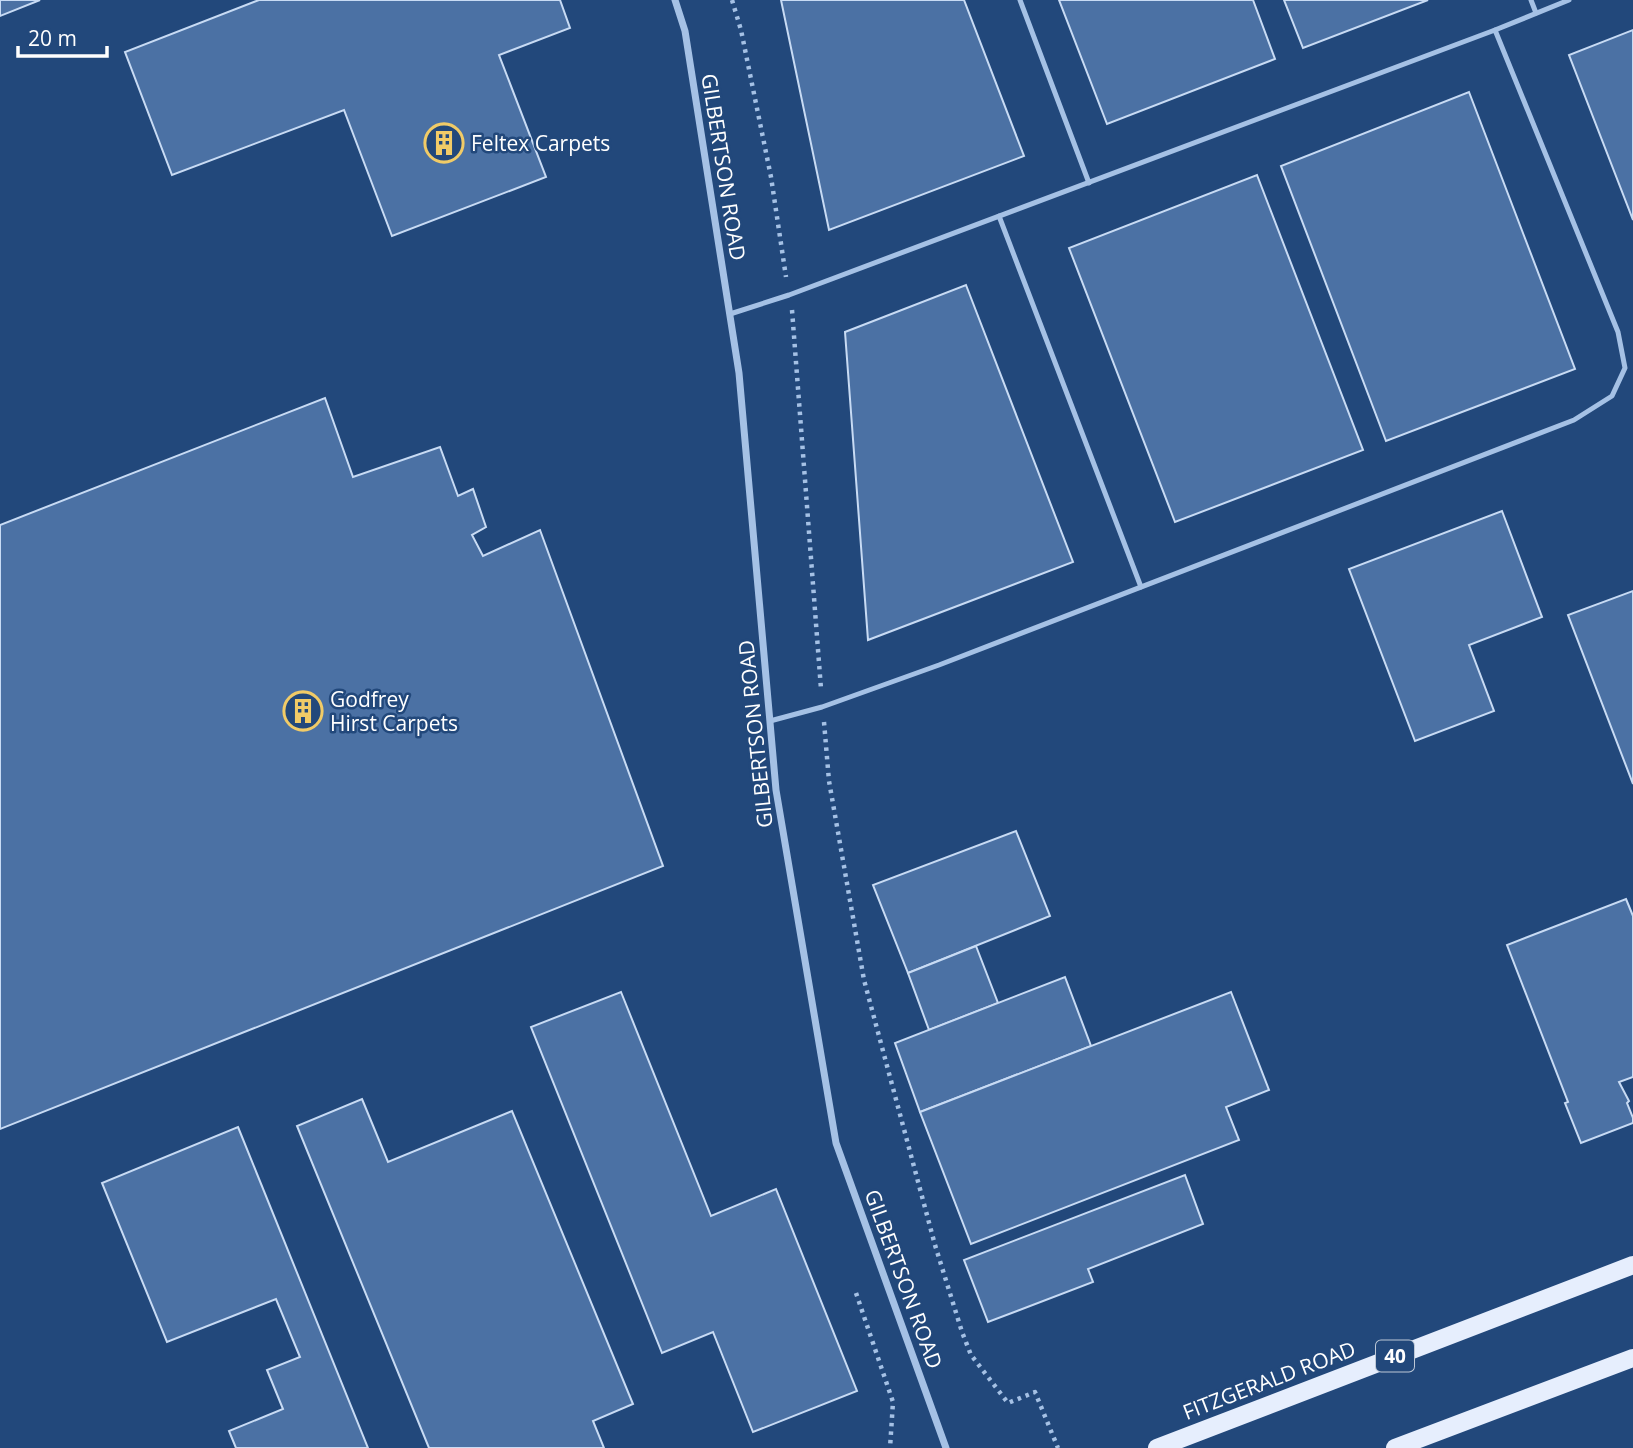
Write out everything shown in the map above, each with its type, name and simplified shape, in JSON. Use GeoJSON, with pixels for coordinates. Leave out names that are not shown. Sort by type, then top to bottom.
{"type":"FeatureCollection","features":[{"type":"Feature","properties":{"kind":"main road","name":"FITZGERALD ROAD"},"geometry":{"type":"LineString","coordinates":[[1157,1448],[1633,1265]]}},
{"type":"Feature","properties":{"kind":"main road"},"geometry":{"type":"LineString","coordinates":[[1395,1448],[1633,1358]]}},
{"type":"Feature","properties":{"kind":"street","name":"GILBERTSON ROAD"},"geometry":{"type":"LineString","coordinates":[[675,0],[685,31],[739,373],[776,790],[836,1143],[946,1448]]}},
{"type":"Feature","properties":{"kind":"lane"},"geometry":{"type":"LineString","coordinates":[[1020,0],[1089,183]]}},
{"type":"Feature","properties":{"kind":"lane"},"geometry":{"type":"LineString","coordinates":[[1531,0],[1536,13]]}},
{"type":"Feature","properties":{"kind":"lane"},"geometry":{"type":"LineString","coordinates":[[730,314],[789,295],[1089,183],[1569,0]]}},
{"type":"Feature","properties":{"kind":"lane"},"geometry":{"type":"LineString","coordinates":[[770,721],[822,706],[939,665],[1574,420],[1612,396],[1625,368],[1618,332],[1494,30]]}},
{"type":"Feature","properties":{"kind":"lane"},"geometry":{"type":"LineString","coordinates":[[999,216],[1141,587]]}},
{"type":"Feature","properties":{"kind":"path"},"geometry":{"type":"LineString","coordinates":[[732,0],[741,30],[771,177],[793,317],[829,781],[864,980],[935,1245],[971,1355],[1009,1403],[1035,1392],[1057,1448]]}},
{"type":"Feature","properties":{"kind":"path"},"geometry":{"type":"LineString","coordinates":[[856,1293],[893,1402],[890,1448]]}},
{"type":"Feature","properties":{"kind":"building"},"geometry":{"type":"Polygon","coordinates":[[[0,0],[40,0],[0,16],[0,0]]]}},
{"type":"Feature","properties":{"kind":"building","name":"Feltex Carpets"},"geometry":{"type":"Polygon","coordinates":[[[259,0],[560,0],[570,28],[499,55],[546,177],[392,236],[344,110],[172,175],[125,52],[259,0]]]}},
{"type":"Feature","properties":{"kind":"building"},"geometry":{"type":"Polygon","coordinates":[[[781,0],[964,0],[1024,156],[829,230],[781,0]]]}},
{"type":"Feature","properties":{"kind":"building"},"geometry":{"type":"Polygon","coordinates":[[[1059,0],[1253,0],[1275,59],[1107,124],[1059,0]]]}},
{"type":"Feature","properties":{"kind":"building"},"geometry":{"type":"Polygon","coordinates":[[[1284,0],[1428,0],[1303,48],[1284,0]]]}},
{"type":"Feature","properties":{"kind":"building"},"geometry":{"type":"Polygon","coordinates":[[[1633,30],[1633,220],[1569,55],[1633,30]]]}},
{"type":"Feature","properties":{"kind":"building"},"geometry":{"type":"Polygon","coordinates":[[[1469,92],[1575,369],[1386,441],[1281,166],[1469,92]]]}},
{"type":"Feature","properties":{"kind":"building"},"geometry":{"type":"Polygon","coordinates":[[[1257,175],[1363,450],[1175,522],[1069,248],[1257,175]]]}},
{"type":"Feature","properties":{"kind":"building"},"geometry":{"type":"Polygon","coordinates":[[[966,285],[1073,562],[868,640],[845,332],[966,285]]]}},
{"type":"Feature","properties":{"kind":"building","name":"Godfrey Hirst Carpets"},"geometry":{"type":"Polygon","coordinates":[[[325,398],[353,477],[440,447],[458,496],[473,489],[486,527],[472,535],[483,556],[540,530],[663,866],[0,1129],[0,525],[325,398]]]}},
{"type":"Feature","properties":{"kind":"building"},"geometry":{"type":"Polygon","coordinates":[[[1502,511],[1542,617],[1469,645],[1494,711],[1415,741],[1349,569],[1502,511]]]}},
{"type":"Feature","properties":{"kind":"building"},"geometry":{"type":"Polygon","coordinates":[[[1633,591],[1633,784],[1568,615],[1633,591]]]}},
{"type":"Feature","properties":{"kind":"building"},"geometry":{"type":"Polygon","coordinates":[[[1016,831],[1050,916],[908,973],[873,885],[1016,831]]]}},
{"type":"Feature","properties":{"kind":"building"},"geometry":{"type":"Polygon","coordinates":[[[1626,899],[1633,916],[1633,1077],[1619,1082],[1629,1101],[1627,1103],[1633,1123],[1581,1143],[1565,1103],[1568,1102],[1507,945],[1626,899]]]}},
{"type":"Feature","properties":{"kind":"building"},"geometry":{"type":"Polygon","coordinates":[[[976,946],[998,1003],[929,1030],[908,973],[976,946]]]}},
{"type":"Feature","properties":{"kind":"building"},"geometry":{"type":"Polygon","coordinates":[[[1065,977],[1091,1046],[920,1112],[895,1043],[1065,977]]]}},
{"type":"Feature","properties":{"kind":"building"},"geometry":{"type":"Polygon","coordinates":[[[621,992],[711,1216],[776,1189],[857,1391],[753,1432],[713,1332],[662,1353],[531,1027],[621,992]]]}},
{"type":"Feature","properties":{"kind":"building"},"geometry":{"type":"Polygon","coordinates":[[[1231,992],[1269,1090],[1226,1107],[1239,1140],[971,1244],[920,1112],[1231,992]]]}},
{"type":"Feature","properties":{"kind":"building"},"geometry":{"type":"Polygon","coordinates":[[[362,1099],[388,1162],[512,1111],[633,1404],[593,1421],[604,1448],[429,1448],[297,1126],[362,1099]]]}},
{"type":"Feature","properties":{"kind":"building"},"geometry":{"type":"Polygon","coordinates":[[[238,1127],[368,1448],[236,1448],[229,1431],[283,1409],[267,1370],[300,1357],[276,1299],[167,1342],[102,1183],[238,1127]]]}},
{"type":"Feature","properties":{"kind":"building"},"geometry":{"type":"Polygon","coordinates":[[[1185,1175],[1203,1224],[1088,1269],[1093,1282],[988,1322],[964,1260],[1185,1175]]]}},
{"type":"Feature","properties":{"kind":"place","name":"Feltex Carpets"},"geometry":{"type":"Point","coordinates":[444,143]}},
{"type":"Feature","properties":{"kind":"place","name":"Godfrey Hirst Carpets"},"geometry":{"type":"Point","coordinates":[303,711]}}]}
